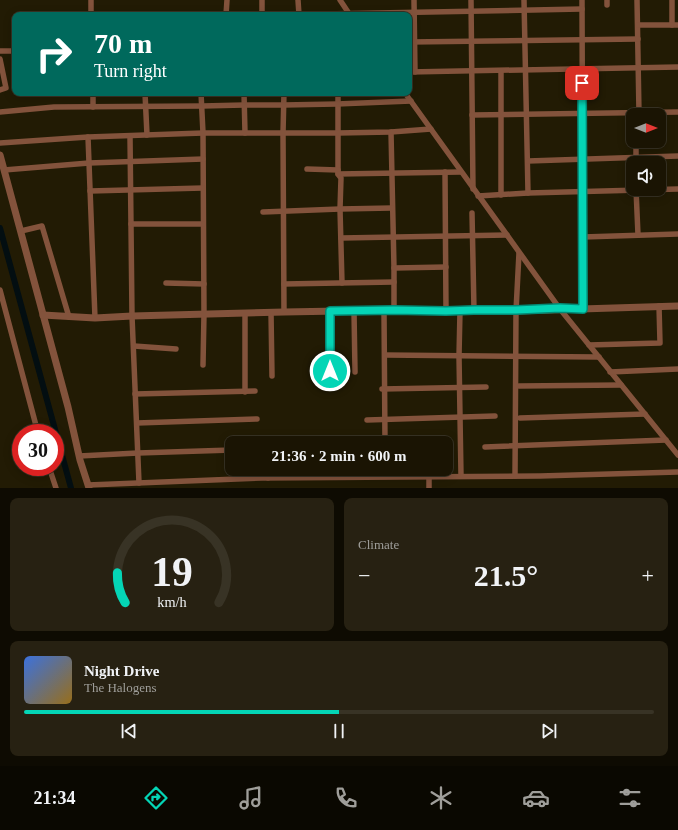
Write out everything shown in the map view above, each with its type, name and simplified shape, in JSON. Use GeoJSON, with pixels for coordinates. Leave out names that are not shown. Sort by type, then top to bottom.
{"type":"FeatureCollection","features":[{"type":"Feature","properties":{"kind":"street"},"geometry":{"type":"LineString","coordinates":[[91,0],[91,12]]}},
{"type":"Feature","properties":{"kind":"street"},"geometry":{"type":"LineString","coordinates":[[226,12],[227,0]]}},
{"type":"Feature","properties":{"kind":"street"},"geometry":{"type":"LineString","coordinates":[[262,0],[262,12]]}},
{"type":"Feature","properties":{"kind":"street"},"geometry":{"type":"LineString","coordinates":[[298,0],[299,12]]}},
{"type":"Feature","properties":{"kind":"street"},"geometry":{"type":"LineString","coordinates":[[340,0],[349,12]]}},
{"type":"Feature","properties":{"kind":"street"},"geometry":{"type":"LineString","coordinates":[[414,0],[412,72],[582,68],[678,68]]}},
{"type":"Feature","properties":{"kind":"street"},"geometry":{"type":"LineString","coordinates":[[471,0],[473,189]]}},
{"type":"Feature","properties":{"kind":"street"},"geometry":{"type":"LineString","coordinates":[[524,0],[528,193]]}},
{"type":"Feature","properties":{"kind":"street"},"geometry":{"type":"LineString","coordinates":[[582,0],[583,309]]}},
{"type":"Feature","properties":{"kind":"street"},"geometry":{"type":"LineString","coordinates":[[637,0],[637,108]]}},
{"type":"Feature","properties":{"kind":"street"},"geometry":{"type":"LineString","coordinates":[[638,25],[675,25],[672,0]]}},
{"type":"Feature","properties":{"kind":"street"},"geometry":{"type":"LineString","coordinates":[[414,12],[582,9]]}},
{"type":"Feature","properties":{"kind":"street"},"geometry":{"type":"LineString","coordinates":[[412,42],[638,39]]}},
{"type":"Feature","properties":{"kind":"street"},"geometry":{"type":"LineString","coordinates":[[0,51],[12,51]]}},
{"type":"Feature","properties":{"kind":"street"},"geometry":{"type":"LineString","coordinates":[[0,59],[6,88],[0,90]]}},
{"type":"Feature","properties":{"kind":"street"},"geometry":{"type":"LineString","coordinates":[[501,71],[501,195]]}},
{"type":"Feature","properties":{"kind":"street"},"geometry":{"type":"LineString","coordinates":[[93,96],[93,107]]}},
{"type":"Feature","properties":{"kind":"street"},"geometry":{"type":"LineString","coordinates":[[145,96],[147,135]]}},
{"type":"Feature","properties":{"kind":"street"},"geometry":{"type":"LineString","coordinates":[[201,96],[203,133],[204,284],[203,365]]}},
{"type":"Feature","properties":{"kind":"street"},"geometry":{"type":"LineString","coordinates":[[244,96],[245,133]]}},
{"type":"Feature","properties":{"kind":"street"},"geometry":{"type":"LineString","coordinates":[[284,96],[284,312]]}},
{"type":"Feature","properties":{"kind":"street"},"geometry":{"type":"LineString","coordinates":[[338,96],[338,172],[341,178],[340,209],[342,283]]}},
{"type":"Feature","properties":{"kind":"street"},"geometry":{"type":"LineString","coordinates":[[407,96],[560,308],[678,455]]}},
{"type":"Feature","properties":{"kind":"street"},"geometry":{"type":"LineString","coordinates":[[0,112],[54,108],[338,104],[411,101]]}},
{"type":"Feature","properties":{"kind":"street"},"geometry":{"type":"LineString","coordinates":[[666,112],[678,112]]}},
{"type":"Feature","properties":{"kind":"street"},"geometry":{"type":"LineString","coordinates":[[472,115],[626,113]]}},
{"type":"Feature","properties":{"kind":"street"},"geometry":{"type":"LineString","coordinates":[[0,143],[203,133],[338,133],[391,132],[431,129]]}},
{"type":"Feature","properties":{"kind":"street"},"geometry":{"type":"LineString","coordinates":[[391,132],[394,310]]}},
{"type":"Feature","properties":{"kind":"street"},"geometry":{"type":"LineString","coordinates":[[130,136],[132,316],[139,483]]}},
{"type":"Feature","properties":{"kind":"street"},"geometry":{"type":"LineString","coordinates":[[88,138],[95,318]]}},
{"type":"Feature","properties":{"kind":"street"},"geometry":{"type":"LineString","coordinates":[[0,155],[88,487],[139,483],[268,478],[429,476],[429,488]]}},
{"type":"Feature","properties":{"kind":"street"},"geometry":{"type":"LineString","coordinates":[[666,157],[678,156]]}},
{"type":"Feature","properties":{"kind":"street"},"geometry":{"type":"LineString","coordinates":[[4,170],[89,163],[203,159]]}},
{"type":"Feature","properties":{"kind":"street"},"geometry":{"type":"LineString","coordinates":[[528,161],[582,159],[626,160]]}},
{"type":"Feature","properties":{"kind":"street"},"geometry":{"type":"LineString","coordinates":[[308,169],[338,172],[461,172]]}},
{"type":"Feature","properties":{"kind":"street"},"geometry":{"type":"LineString","coordinates":[[445,172],[446,311]]}},
{"type":"Feature","properties":{"kind":"street"},"geometry":{"type":"LineString","coordinates":[[90,191],[203,188]]}},
{"type":"Feature","properties":{"kind":"street"},"geometry":{"type":"LineString","coordinates":[[666,189],[678,189]]}},
{"type":"Feature","properties":{"kind":"street"},"geometry":{"type":"LineString","coordinates":[[478,196],[626,190]]}},
{"type":"Feature","properties":{"kind":"street"},"geometry":{"type":"LineString","coordinates":[[636,196],[638,235]]}},
{"type":"Feature","properties":{"kind":"street"},"geometry":{"type":"LineString","coordinates":[[263,212],[392,208]]}},
{"type":"Feature","properties":{"kind":"street"},"geometry":{"type":"LineString","coordinates":[[472,213],[474,310]]}},
{"type":"Feature","properties":{"kind":"street"},"geometry":{"type":"LineString","coordinates":[[131,224],[203,224]]}},
{"type":"Feature","properties":{"kind":"street"},"geometry":{"type":"LineString","coordinates":[[21,231],[42,226],[69,317]]}},
{"type":"Feature","properties":{"kind":"street"},"geometry":{"type":"LineString","coordinates":[[583,237],[678,234]]}},
{"type":"Feature","properties":{"kind":"street"},"geometry":{"type":"LineString","coordinates":[[341,238],[507,235]]}},
{"type":"Feature","properties":{"kind":"street"},"geometry":{"type":"LineString","coordinates":[[515,476],[516,310],[519,252]]}},
{"type":"Feature","properties":{"kind":"street"},"geometry":{"type":"LineString","coordinates":[[394,268],[446,267]]}},
{"type":"Feature","properties":{"kind":"street"},"geometry":{"type":"LineString","coordinates":[[284,284],[394,282]]}},
{"type":"Feature","properties":{"kind":"street"},"geometry":{"type":"LineString","coordinates":[[166,283],[204,284]]}},
{"type":"Feature","properties":{"kind":"street"},"geometry":{"type":"LineString","coordinates":[[0,290],[36,424]]}},
{"type":"Feature","properties":{"kind":"street"},"geometry":{"type":"LineString","coordinates":[[589,345],[660,343],[659,306]]}},
{"type":"Feature","properties":{"kind":"street"},"geometry":{"type":"LineString","coordinates":[[43,315],[95,318],[271,312],[394,310],[460,311],[678,306]]}},
{"type":"Feature","properties":{"kind":"street"},"geometry":{"type":"LineString","coordinates":[[330,311],[330,371]]}},
{"type":"Feature","properties":{"kind":"street"},"geometry":{"type":"LineString","coordinates":[[354,311],[355,372]]}},
{"type":"Feature","properties":{"kind":"street"},"geometry":{"type":"LineString","coordinates":[[384,311],[385,355],[383,389],[385,436]]}},
{"type":"Feature","properties":{"kind":"street"},"geometry":{"type":"LineString","coordinates":[[460,311],[459,387],[461,476]]}},
{"type":"Feature","properties":{"kind":"street"},"geometry":{"type":"LineString","coordinates":[[271,312],[272,376]]}},
{"type":"Feature","properties":{"kind":"street"},"geometry":{"type":"LineString","coordinates":[[245,313],[245,392]]}},
{"type":"Feature","properties":{"kind":"street"},"geometry":{"type":"LineString","coordinates":[[134,346],[176,349]]}},
{"type":"Feature","properties":{"kind":"street"},"geometry":{"type":"LineString","coordinates":[[385,355],[599,357]]}},
{"type":"Feature","properties":{"kind":"street"},"geometry":{"type":"LineString","coordinates":[[610,372],[678,369]]}},
{"type":"Feature","properties":{"kind":"street"},"geometry":{"type":"LineString","coordinates":[[519,386],[621,385]]}},
{"type":"Feature","properties":{"kind":"street"},"geometry":{"type":"LineString","coordinates":[[383,389],[486,387]]}},
{"type":"Feature","properties":{"kind":"street"},"geometry":{"type":"LineString","coordinates":[[136,394],[255,391]]}},
{"type":"Feature","properties":{"kind":"street"},"geometry":{"type":"LineString","coordinates":[[520,418],[644,414]]}},
{"type":"Feature","properties":{"kind":"street"},"geometry":{"type":"LineString","coordinates":[[367,420],[495,416]]}},
{"type":"Feature","properties":{"kind":"street"},"geometry":{"type":"LineString","coordinates":[[137,423],[257,419]]}},
{"type":"Feature","properties":{"kind":"street"},"geometry":{"type":"LineString","coordinates":[[485,447],[666,440]]}},
{"type":"Feature","properties":{"kind":"street"},"geometry":{"type":"LineString","coordinates":[[79,456],[225,450]]}},
{"type":"Feature","properties":{"kind":"street"},"geometry":{"type":"LineString","coordinates":[[453,476],[678,472]]}},
{"type":"Feature","properties":{"kind":"street"},"geometry":{"type":"LineString","coordinates":[[52,476],[56,488]]}},
{"type":"Feature","properties":{"kind":"waterway"},"geometry":{"type":"LineString","coordinates":[[0,228],[71,488]]}},
{"type":"Feature","properties":{"kind":"route"},"geometry":{"type":"LineString","coordinates":[[330,371],[330,311],[583,309],[582,83]]}}]}
